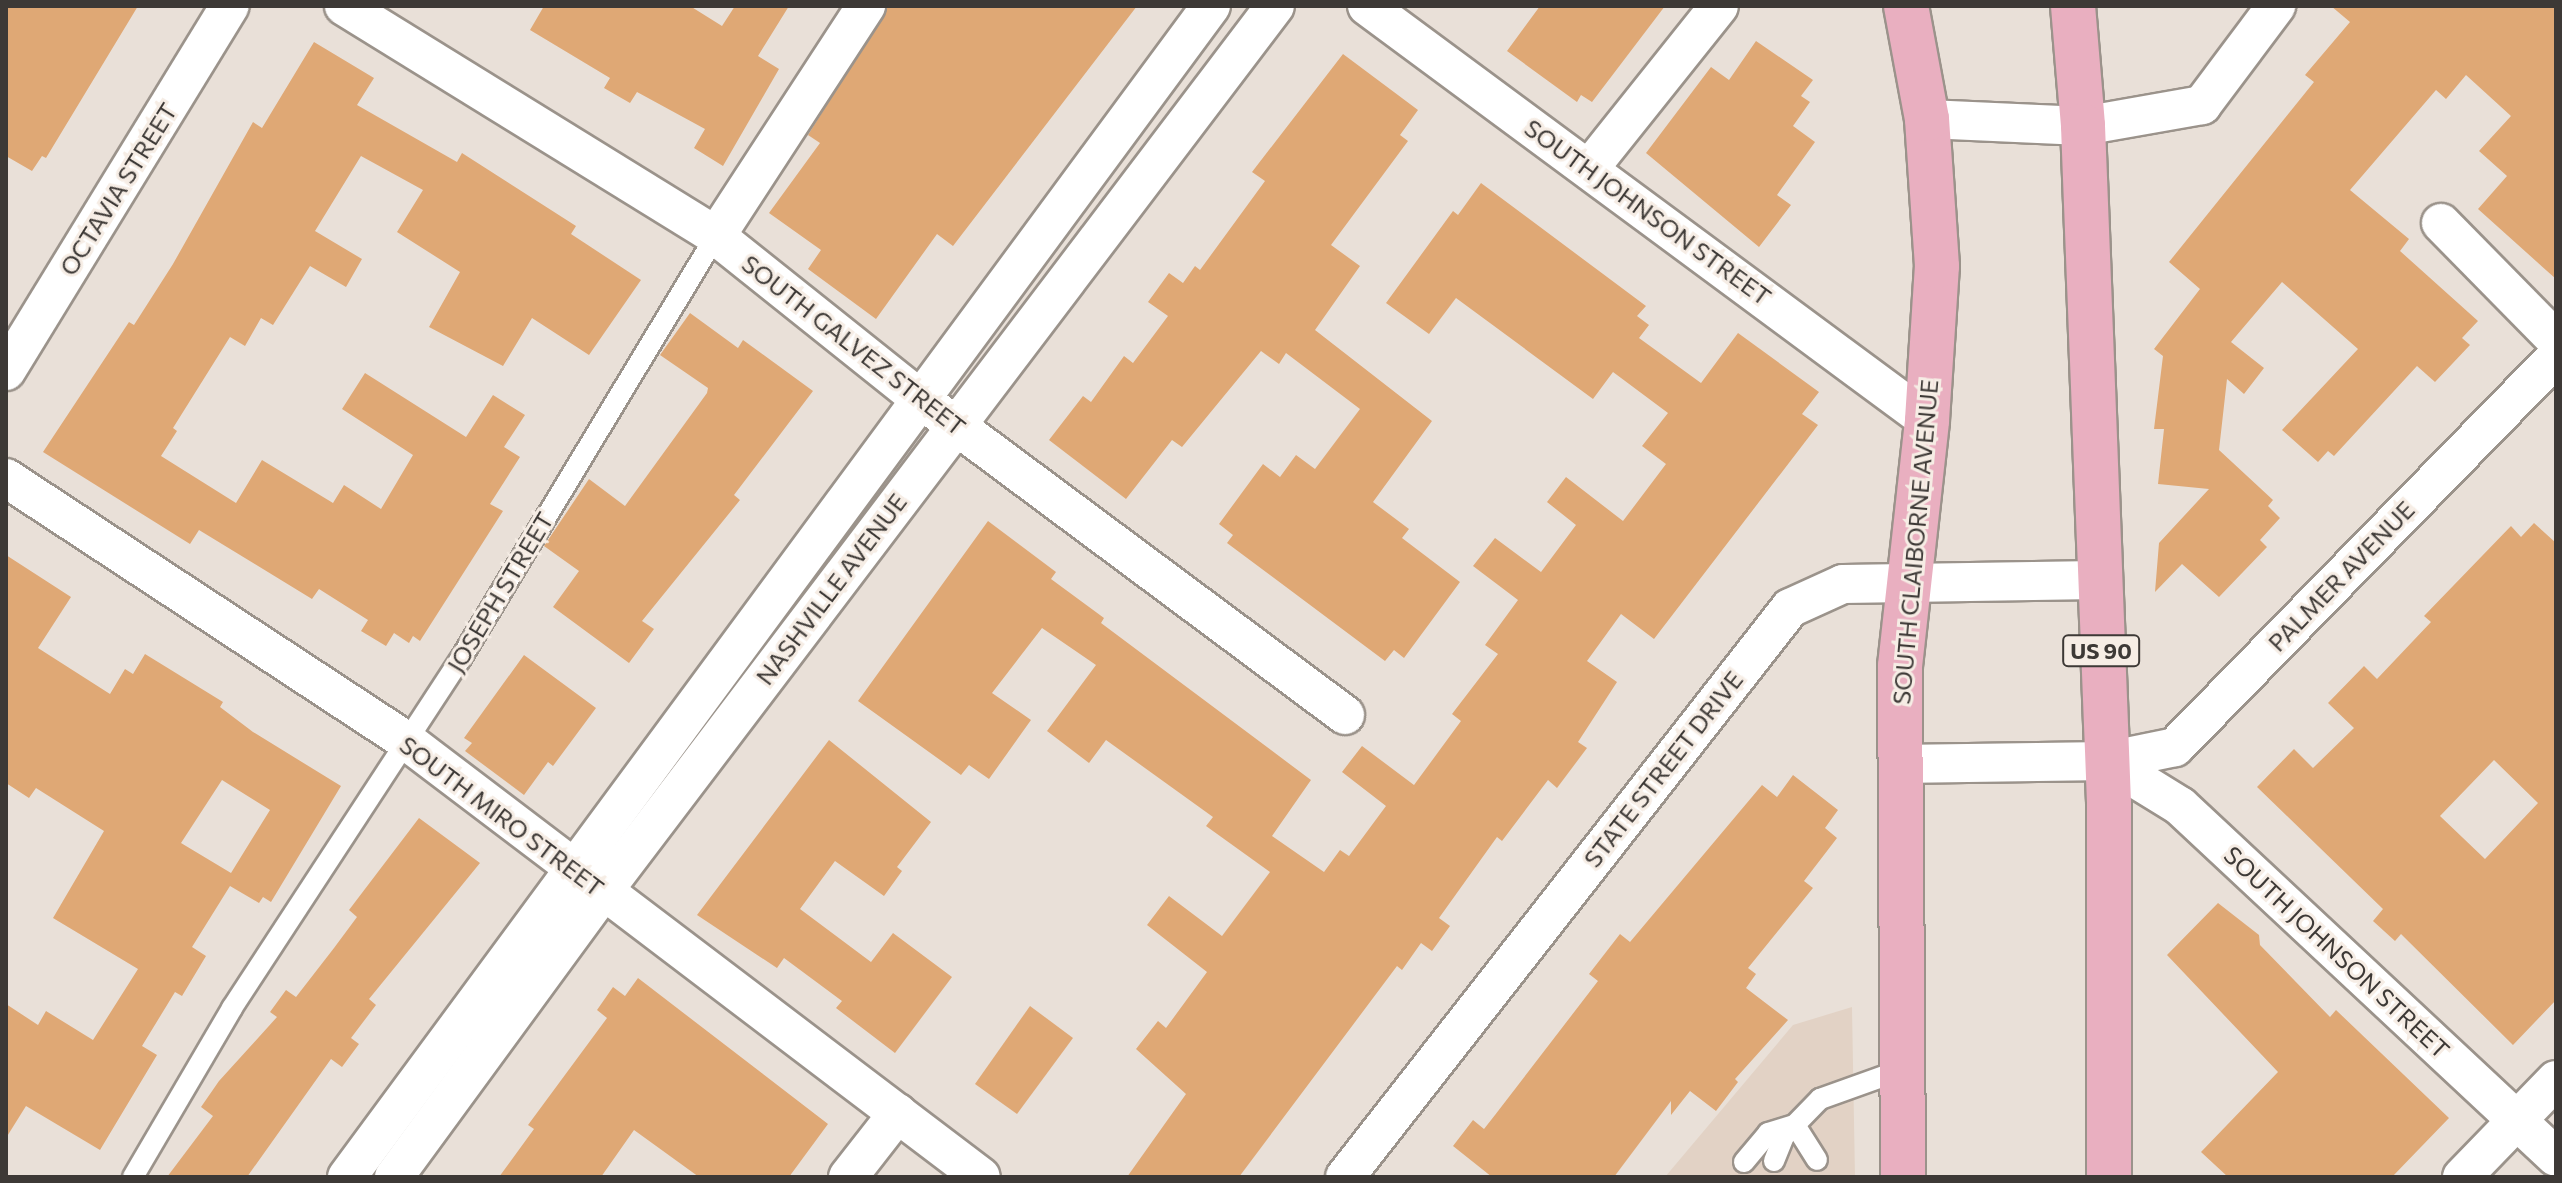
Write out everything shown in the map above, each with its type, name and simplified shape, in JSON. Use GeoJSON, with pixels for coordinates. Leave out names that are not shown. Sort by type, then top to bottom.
{"type":"FeatureCollection","features":[{"type":"Feature","properties":{"kind":"main road","name":"SOUTH CLAIBORNE AVENUE"},"geometry":{"type":"LineString","coordinates":[[1903,1177],[1898,764],[1906,581],[1927,420],[1937,266],[1927,119],[1906,6]]}},
{"type":"Feature","properties":{"kind":"main road","name":"US 90"},"geometry":{"type":"LineString","coordinates":[[2073,6],[2083,126],[2097,580],[2107,761],[2109,1177]]}},
{"type":"Feature","properties":{"kind":"street","name":"OCTAVIA STREET"},"geometry":{"type":"LineString","coordinates":[[6,371],[230,6]]}},
{"type":"Feature","properties":{"kind":"street","name":"SOUTH GALVEZ STREET"},"geometry":{"type":"LineString","coordinates":[[344,6],[716,236],[923,401],[1345,715]]}},
{"type":"Feature","properties":{"kind":"street","name":"JOSEPH STREET"},"geometry":{"type":"LineString","coordinates":[[716,236],[866,6]]}},
{"type":"Feature","properties":{"kind":"street","name":"NASHVILLE AVENUE"},"geometry":{"type":"LineString","coordinates":[[394,1177],[587,882],[923,401],[1211,6]]}},
{"type":"Feature","properties":{"kind":"street","name":"NASHVILLE AVENUE"},"geometry":{"type":"LineString","coordinates":[[347,1177],[955,425],[1275,6]]}},
{"type":"Feature","properties":{"kind":"street","name":"SOUTH JOHNSON STREET"},"geometry":{"type":"LineString","coordinates":[[1367,6],[1927,420]]}},
{"type":"Feature","properties":{"kind":"street"},"geometry":{"type":"LineString","coordinates":[[1589,169],[1719,6]]}},
{"type":"Feature","properties":{"kind":"street"},"geometry":{"type":"LineString","coordinates":[[1927,119],[2083,126],[2202,105],[2276,6]]}},
{"type":"Feature","properties":{"kind":"street"},"geometry":{"type":"LineString","coordinates":[[2441,223],[2556,340]]}},
{"type":"Feature","properties":{"kind":"street","name":"PALMER AVENUE"},"geometry":{"type":"LineString","coordinates":[[1898,764],[2107,761],[2175,747],[2556,357]]}},
{"type":"Feature","properties":{"kind":"street","name":"SOUTH MIRO STREET"},"geometry":{"type":"LineString","coordinates":[[6,478],[408,742],[587,882],[981,1177]]}},
{"type":"Feature","properties":{"kind":"street","name":"STATE STREET DRIVE"},"geometry":{"type":"LineString","coordinates":[[1345,1177],[1790,608],[1843,584],[2097,580]]}},
{"type":"Feature","properties":{"kind":"street","name":"SOUTH JOHNSON STREET"},"geometry":{"type":"LineString","coordinates":[[2107,761],[2180,806],[2556,1157]]}},
{"type":"Feature","properties":{"kind":"street"},"geometry":{"type":"LineString","coordinates":[[2462,1177],[2556,1080]]}},
{"type":"Feature","properties":{"kind":"street"},"geometry":{"type":"LineString","coordinates":[[848,1177],[898,1113]]}},
{"type":"Feature","properties":{"kind":"lane","name":"JOSEPH STREET"},"geometry":{"type":"LineString","coordinates":[[133,1177],[232,1008],[408,742],[716,236]]}},
{"type":"Feature","properties":{"kind":"lane"},"geometry":{"type":"LineString","coordinates":[[1774,1161],[1795,1125],[1820,1099],[1901,1070]]}},
{"type":"Feature","properties":{"kind":"lane"},"geometry":{"type":"LineString","coordinates":[[1795,1125],[1817,1160]]}},
{"type":"Feature","properties":{"kind":"lane"},"geometry":{"type":"LineString","coordinates":[[1744,1162],[1768,1133],[1795,1125]]}},
{"type":"Feature","properties":{"kind":"shaded area"},"geometry":{"type":"Polygon","coordinates":[[[1852,1007],[1855,1177],[1665,1177],[1793,1025],[1852,1007]]]}},
{"type":"Feature","properties":{"kind":"building"},"geometry":{"type":"Polygon","coordinates":[[[6,6],[138,6],[46,158],[42,156],[32,171],[6,156],[6,6]]]}},
{"type":"Feature","properties":{"kind":"building"},"geometry":{"type":"Polygon","coordinates":[[[544,6],[690,6],[722,26],[735,6],[789,6],[758,56],[779,69],[723,166],[694,148],[705,129],[637,92],[630,103],[604,88],[610,78],[530,30],[544,6]]]}},
{"type":"Feature","properties":{"kind":"building"},"geometry":{"type":"Polygon","coordinates":[[[888,6],[1137,6],[953,246],[937,234],[876,319],[808,269],[821,250],[769,213],[820,143],[808,135],[888,6]]]}},
{"type":"Feature","properties":{"kind":"building"},"geometry":{"type":"Polygon","coordinates":[[[1540,6],[1665,6],[1592,102],[1581,95],[1577,102],[1507,51],[1540,6]]]}},
{"type":"Feature","properties":{"kind":"building"},"geometry":{"type":"Polygon","coordinates":[[[2331,6],[2556,6],[2556,279],[2478,209],[2507,176],[2479,151],[2511,116],[2466,75],[2446,99],[2436,90],[2350,190],[2409,239],[2400,251],[2478,321],[2462,338],[2470,345],[2435,382],[2417,366],[2334,456],[2328,451],[2318,462],[2282,430],[2358,349],[2282,282],[2231,342],[2264,368],[2244,394],[2227,379],[2219,450],[2273,500],[2268,506],[2280,518],[2260,540],[2267,547],[2219,597],[2182,564],[2155,592],[2159,543],[2209,489],[2158,484],[2164,429],[2154,429],[2163,356],[2154,349],[2200,289],[2169,262],[2314,82],[2305,75],[2350,22],[2331,6]]]}},
{"type":"Feature","properties":{"kind":"building"},"geometry":{"type":"Polygon","coordinates":[[[1756,41],[1813,80],[1801,96],[1810,102],[1793,126],[1815,142],[1777,195],[1791,205],[1759,247],[1646,153],[1711,67],[1729,80],[1756,41]]]}},
{"type":"Feature","properties":{"kind":"building"},"geometry":{"type":"Polygon","coordinates":[[[314,42],[374,78],[357,105],[457,162],[462,153],[576,226],[571,234],[641,280],[589,355],[532,318],[503,366],[429,327],[460,272],[397,232],[423,190],[361,156],[315,231],[362,259],[346,287],[310,266],[273,325],[261,318],[245,346],[230,337],[173,428],[177,431],[161,456],[236,503],[262,460],[333,503],[344,485],[381,509],[413,455],[342,409],[365,373],[466,437],[493,395],[525,415],[504,447],[520,457],[490,504],[503,511],[420,641],[413,636],[409,643],[394,633],[386,646],[361,631],[368,620],[319,589],[312,599],[199,530],[190,544],[43,452],[129,322],[134,325],[173,264],[253,122],[262,128],[314,42]]]}},
{"type":"Feature","properties":{"kind":"building"},"geometry":{"type":"Polygon","coordinates":[[[1343,54],[1418,110],[1400,135],[1408,141],[1331,245],[1360,266],[1315,330],[1432,421],[1373,502],[1409,529],[1402,538],[1460,582],[1404,658],[1394,650],[1385,661],[1227,543],[1233,535],[1219,524],[1263,464],[1280,477],[1296,455],[1315,469],[1360,409],[1286,353],[1279,364],[1261,351],[1182,447],[1172,440],[1126,499],[1049,440],[1083,396],[1091,402],[1124,356],[1133,363],[1168,316],[1148,302],[1169,273],[1183,283],[1195,266],[1200,270],[1265,181],[1252,172],[1343,54]]]}},
{"type":"Feature","properties":{"kind":"building"},"geometry":{"type":"Polygon","coordinates":[[[1481,183],[1646,306],[1637,316],[1649,325],[1639,338],[1701,383],[1738,333],[1819,392],[1802,414],[1818,425],[1654,639],[1621,614],[1587,661],[1617,682],[1578,742],[1587,748],[1557,788],[1548,780],[1502,841],[1497,837],[1439,918],[1450,926],[1432,951],[1421,943],[1402,970],[1397,966],[1239,1177],[1127,1177],[1186,1094],[1136,1049],[1158,1021],[1166,1028],[1207,972],[1147,925],[1169,896],[1222,936],[1270,872],[1206,826],[1213,817],[1106,740],[1089,763],[1047,731],[1096,665],[1042,628],[992,693],[1031,720],[989,779],[969,765],[961,775],[858,701],[988,521],[1056,572],[1051,579],[1104,618],[1101,623],[1311,780],[1272,836],[1324,872],[1340,850],[1349,856],[1386,806],[1342,772],[1362,746],[1414,785],[1461,721],[1452,714],[1498,654],[1485,645],[1518,600],[1473,566],[1495,538],[1541,572],[1576,525],[1547,502],[1566,477],[1623,521],[1666,464],[1642,446],[1668,413],[1613,372],[1593,399],[1456,298],[1429,334],[1386,303],[1453,211],[1458,215],[1481,183]]]}},
{"type":"Feature","properties":{"kind":"building"},"geometry":{"type":"Polygon","coordinates":[[[690,313],[738,348],[743,340],[813,391],[734,495],[740,500],[642,621],[654,629],[629,663],[553,607],[579,571],[544,546],[589,479],[625,506],[707,393],[708,388],[660,355],[690,313]]]}},
{"type":"Feature","properties":{"kind":"building"},"geometry":{"type":"Polygon","coordinates":[[[2534,523],[2556,543],[2556,1000],[2513,1045],[2401,934],[2395,941],[2373,921],[2383,909],[2257,787],[2294,749],[2313,768],[2354,728],[2328,703],[2364,666],[2377,679],[2431,622],[2424,616],[2511,526],[2521,537],[2534,523]],[[2494,760],[2440,816],[2485,859],[2538,803],[2494,760]]]}},
{"type":"Feature","properties":{"kind":"building"},"geometry":{"type":"Polygon","coordinates":[[[6,555],[71,597],[38,648],[110,694],[125,669],[133,674],[145,654],[223,702],[220,707],[253,732],[341,786],[271,902],[263,897],[259,903],[230,886],[192,947],[206,956],[182,996],[175,992],[142,1046],[157,1055],[100,1150],[26,1106],[6,1138],[6,1004],[38,1025],[46,1011],[93,1040],[138,969],[53,918],[104,831],[36,788],[29,798],[6,783],[6,555]],[[222,780],[181,843],[231,873],[270,810],[222,780]]]}},
{"type":"Feature","properties":{"kind":"building"},"geometry":{"type":"Polygon","coordinates":[[[524,655],[596,708],[553,766],[548,762],[524,795],[465,751],[472,743],[464,738],[524,655]]]}},
{"type":"Feature","properties":{"kind":"building"},"geometry":{"type":"Polygon","coordinates":[[[829,740],[931,822],[897,867],[902,871],[884,896],[835,861],[800,909],[871,962],[893,933],[952,977],[895,1053],[836,1008],[842,1001],[784,958],[777,968],[697,915],[829,740]]]}},
{"type":"Feature","properties":{"kind":"building"},"geometry":{"type":"Polygon","coordinates":[[[1793,775],[1838,810],[1825,828],[1837,838],[1804,881],[1813,888],[1748,968],[1756,974],[1746,988],[1788,1020],[1735,1079],[1738,1082],[1716,1111],[1690,1091],[1671,1115],[1671,1101],[1614,1177],[1492,1177],[1453,1146],[1473,1120],[1484,1129],[1598,981],[1589,974],[1620,934],[1630,942],[1762,785],[1777,797],[1793,775]]]}},
{"type":"Feature","properties":{"kind":"building"},"geometry":{"type":"Polygon","coordinates":[[[419,818],[480,863],[369,999],[376,1005],[351,1038],[359,1044],[342,1067],[331,1059],[247,1177],[167,1177],[213,1116],[201,1107],[219,1081],[277,1017],[270,1012],[286,990],[296,997],[334,948],[357,917],[349,910],[419,818]]]}},
{"type":"Feature","properties":{"kind":"building"},"geometry":{"type":"Polygon","coordinates":[[[2218,903],[2259,935],[2260,945],[2330,1017],[2336,1010],[2449,1118],[2392,1177],[2228,1177],[2201,1152],[2278,1072],[2167,955],[2218,903]]]}},
{"type":"Feature","properties":{"kind":"building"},"geometry":{"type":"Polygon","coordinates":[[[638,978],[828,1124],[789,1177],[699,1177],[634,1130],[601,1177],[499,1177],[534,1129],[528,1125],[607,1018],[597,1010],[613,987],[625,996],[638,978]]]}},
{"type":"Feature","properties":{"kind":"building"},"geometry":{"type":"Polygon","coordinates":[[[1030,1006],[1073,1038],[1017,1114],[975,1084],[1030,1006]]]}}]}
